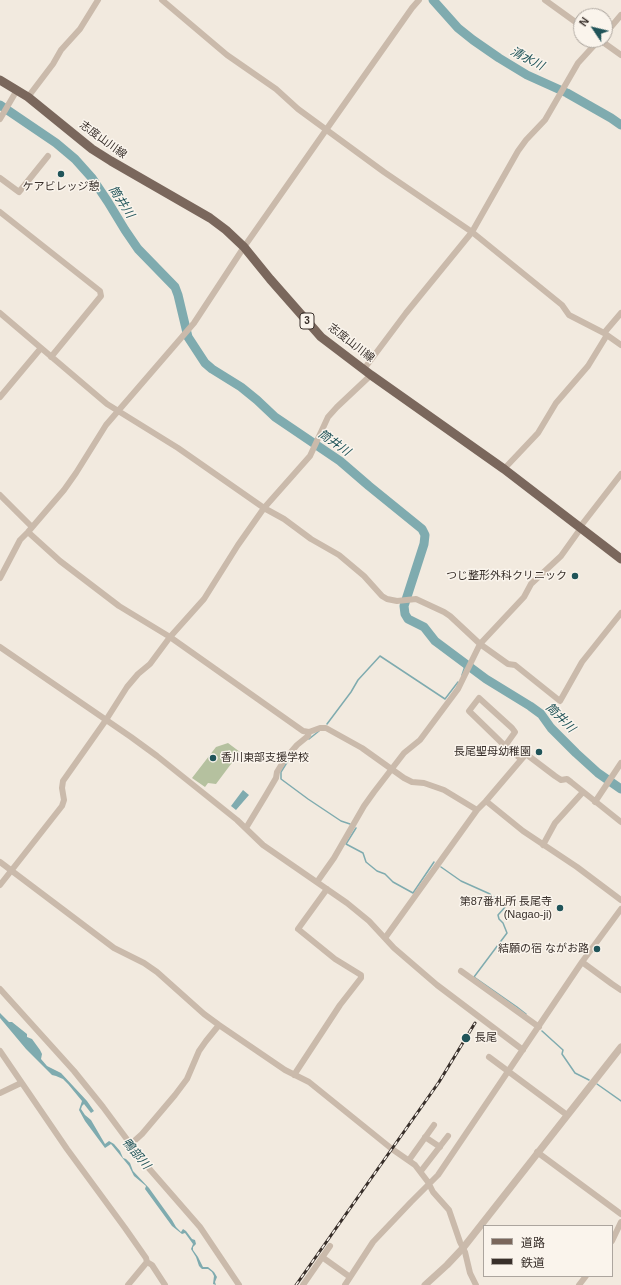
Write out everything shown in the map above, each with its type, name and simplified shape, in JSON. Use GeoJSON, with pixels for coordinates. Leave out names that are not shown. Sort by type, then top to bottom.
{"type":"FeatureCollection","features":[{"type":"Feature","properties":{"kind":"main road","name":"志度山川線"},"geometry":{"type":"LineString","coordinates":[[0,80],[28,97],[92,149],[122,169],[210,218],[226,230],[244,247],[321,337],[367,372],[504,469],[621,559]]}},
{"type":"Feature","properties":{"kind":"street"},"geometry":{"type":"LineString","coordinates":[[28,97],[53,64],[61,50],[80,29],[98,0]]}},
{"type":"Feature","properties":{"kind":"street"},"geometry":{"type":"LineString","coordinates":[[162,0],[227,55],[276,89],[298,110],[384,172],[472,232],[562,306],[569,315],[605,334],[621,345]]}},
{"type":"Feature","properties":{"kind":"street"},"geometry":{"type":"LineString","coordinates":[[0,578],[20,540],[76,473],[106,426],[186,333],[244,247],[419,0]]}},
{"type":"Feature","properties":{"kind":"street"},"geometry":{"type":"LineString","coordinates":[[545,0],[573,20]]}},
{"type":"Feature","properties":{"kind":"street"},"geometry":{"type":"LineString","coordinates":[[613,24],[621,15]]}},
{"type":"Feature","properties":{"kind":"street"},"geometry":{"type":"LineString","coordinates":[[0,885],[62,806],[64,800],[62,788],[63,781],[106,720],[127,687],[138,674],[150,664],[170,637],[204,599],[238,545],[264,508],[310,456],[328,417],[367,372],[406,313],[472,232],[518,152],[526,140],[545,120],[578,63],[592,48]]}},
{"type":"Feature","properties":{"kind":"street"},"geometry":{"type":"LineString","coordinates":[[611,48],[621,55]]}},
{"type":"Feature","properties":{"kind":"street"},"geometry":{"type":"LineString","coordinates":[[0,119],[17,90]]}},
{"type":"Feature","properties":{"kind":"street"},"geometry":{"type":"LineString","coordinates":[[0,178],[19,192],[48,156]]}},
{"type":"Feature","properties":{"kind":"street"},"geometry":{"type":"LineString","coordinates":[[0,212],[100,291],[101,296],[50,357]]}},
{"type":"Feature","properties":{"kind":"street"},"geometry":{"type":"LineString","coordinates":[[504,469],[538,433],[556,403],[588,366],[605,334],[621,312]]}},
{"type":"Feature","properties":{"kind":"street"},"geometry":{"type":"LineString","coordinates":[[0,313],[50,357],[117,412],[178,448],[264,508],[284,519],[311,539],[345,559],[364,576],[382,596],[387,599],[409,599],[422,601],[450,616],[480,644],[508,664],[515,665],[560,701],[582,662],[621,613]]}},
{"type":"Feature","properties":{"kind":"street"},"geometry":{"type":"LineString","coordinates":[[0,397],[41,348]]}},
{"type":"Feature","properties":{"kind":"street"},"geometry":{"type":"LineString","coordinates":[[317,882],[340,848],[364,806],[404,753],[420,740],[458,689],[464,680],[480,644],[524,597],[531,584],[561,556],[621,474]]}},
{"type":"Feature","properties":{"kind":"street"},"geometry":{"type":"LineString","coordinates":[[0,495],[32,526]]}},
{"type":"Feature","properties":{"kind":"street"},"geometry":{"type":"LineString","coordinates":[[28,532],[60,561],[119,606],[170,637],[303,731],[309,732],[320,728],[326,728],[362,748],[404,778],[412,782],[424,783],[444,790],[477,810]]}},
{"type":"Feature","properties":{"kind":"street"},"geometry":{"type":"LineString","coordinates":[[0,647],[157,756],[246,828],[263,845],[327,889],[368,921],[405,958],[437,985],[523,1050]]}},
{"type":"Feature","properties":{"kind":"street"},"geometry":{"type":"LineString","coordinates":[[505,746],[515,732],[480,698],[469,711],[505,746],[522,759]]}},
{"type":"Feature","properties":{"kind":"street"},"geometry":{"type":"LineString","coordinates":[[246,828],[276,778],[276,772],[297,745],[308,736],[309,732]]}},
{"type":"Feature","properties":{"kind":"street"},"geometry":{"type":"LineString","coordinates":[[385,938],[477,810],[526,754],[561,780],[567,779],[621,822]]}},
{"type":"Feature","properties":{"kind":"street"},"geometry":{"type":"LineString","coordinates":[[595,802],[621,764]]}},
{"type":"Feature","properties":{"kind":"street"},"geometry":{"type":"LineString","coordinates":[[543,845],[555,823],[583,792]]}},
{"type":"Feature","properties":{"kind":"street"},"geometry":{"type":"LineString","coordinates":[[486,801],[523,831],[577,867],[621,900]]}},
{"type":"Feature","properties":{"kind":"street"},"geometry":{"type":"LineString","coordinates":[[0,862],[114,948],[144,963],[157,972],[204,1014],[219,1025],[285,1070],[309,1082],[392,1149],[409,1160],[421,1171],[430,1184],[433,1192],[449,1210],[465,1252],[470,1274],[476,1285]]}},
{"type":"Feature","properties":{"kind":"street"},"geometry":{"type":"LineString","coordinates":[[294,1075],[340,1005],[361,978],[361,975],[335,959],[298,929],[327,889]]}},
{"type":"Feature","properties":{"kind":"street"},"geometry":{"type":"LineString","coordinates":[[345,1285],[373,1242],[438,1175],[582,962],[621,909]]}},
{"type":"Feature","properties":{"kind":"street"},"geometry":{"type":"LineString","coordinates":[[582,962],[621,990]]}},
{"type":"Feature","properties":{"kind":"street"},"geometry":{"type":"LineString","coordinates":[[461,971],[539,1027]]}},
{"type":"Feature","properties":{"kind":"street"},"geometry":{"type":"LineString","coordinates":[[0,989],[74,1071],[158,1180],[200,1227],[239,1285]]}},
{"type":"Feature","properties":{"kind":"street"},"geometry":{"type":"LineString","coordinates":[[131,1144],[142,1134],[187,1079],[203,1046],[219,1025]]}},
{"type":"Feature","properties":{"kind":"street"},"geometry":{"type":"LineString","coordinates":[[424,1285],[447,1265],[463,1248],[621,1047]]}},
{"type":"Feature","properties":{"kind":"street"},"geometry":{"type":"LineString","coordinates":[[0,1051],[67,1149],[165,1285]]}},
{"type":"Feature","properties":{"kind":"street"},"geometry":{"type":"LineString","coordinates":[[489,1057],[567,1115]]}},
{"type":"Feature","properties":{"kind":"street"},"geometry":{"type":"LineString","coordinates":[[0,1093],[21,1083]]}},
{"type":"Feature","properties":{"kind":"street"},"geometry":{"type":"LineString","coordinates":[[409,1160],[434,1125]]}},
{"type":"Feature","properties":{"kind":"street"},"geometry":{"type":"LineString","coordinates":[[421,1171],[448,1136]]}},
{"type":"Feature","properties":{"kind":"street"},"geometry":{"type":"LineString","coordinates":[[425,1137],[440,1147]]}},
{"type":"Feature","properties":{"kind":"street"},"geometry":{"type":"LineString","coordinates":[[537,1152],[621,1214]]}},
{"type":"Feature","properties":{"kind":"street"},"geometry":{"type":"LineString","coordinates":[[621,1222],[614,1238],[621,1241]]}},
{"type":"Feature","properties":{"kind":"street"},"geometry":{"type":"LineString","coordinates":[[303,1285],[330,1246]]}},
{"type":"Feature","properties":{"kind":"street"},"geometry":{"type":"LineString","coordinates":[[322,1257],[350,1277]]}},
{"type":"Feature","properties":{"kind":"street"},"geometry":{"type":"LineString","coordinates":[[128,1285],[147,1262]]}},
{"type":"Feature","properties":{"kind":"street"},"geometry":{"type":"LineString","coordinates":[[579,1285],[585,1277]]}},
{"type":"Feature","properties":{"kind":"green space"},"geometry":{"type":"Polygon","coordinates":[[[228,743],[240,752],[216,784],[208,783],[205,787],[192,778],[216,747],[228,743]]]}},
{"type":"Feature","properties":{"kind":"water"},"geometry":{"type":"Polygon","coordinates":[[[243,790],[249,795],[236,810],[231,806],[243,790]]]}},
{"type":"Feature","properties":{"kind":"water"},"geometry":{"type":"Polygon","coordinates":[[[0,1013],[9,1022],[12,1022],[27,1034],[27,1037],[32,1039],[42,1054],[41,1059],[47,1066],[61,1073],[87,1101],[94,1111],[91,1113],[84,1104],[81,1109],[91,1120],[105,1144],[109,1141],[114,1144],[120,1151],[123,1158],[130,1163],[133,1171],[149,1188],[176,1227],[181,1232],[183,1229],[186,1231],[192,1239],[195,1240],[196,1244],[193,1247],[193,1250],[203,1267],[208,1267],[214,1272],[217,1277],[215,1282],[216,1285],[213,1284],[214,1276],[212,1272],[208,1269],[202,1269],[199,1266],[191,1249],[193,1244],[185,1233],[182,1234],[172,1226],[145,1189],[146,1186],[134,1176],[129,1166],[111,1144],[105,1148],[85,1121],[79,1110],[82,1101],[63,1079],[52,1075],[26,1049],[0,1018],[0,1013]]]}},
{"type":"Feature","properties":{"kind":"waterway","name":"清水川"},"geometry":{"type":"LineString","coordinates":[[433,0],[458,28],[499,58],[527,75],[567,93],[621,125]]}},
{"type":"Feature","properties":{"kind":"waterway","name":"筒井川"},"geometry":{"type":"LineString","coordinates":[[0,105],[56,143],[75,159],[92,178],[138,249],[175,287],[188,337],[205,363],[241,387],[275,417],[340,461],[422,529],[425,535],[424,544],[404,606],[405,614],[408,619],[424,627],[435,641],[486,679],[541,714],[551,728],[576,753],[598,773],[621,789]]}},
{"type":"Feature","properties":{"kind":"waterway"},"geometry":{"type":"LineString","coordinates":[[327,724],[358,680],[380,656],[445,699],[458,682]]}},
{"type":"Feature","properties":{"kind":"waterway"},"geometry":{"type":"LineString","coordinates":[[462,675],[466,663]]}},
{"type":"Feature","properties":{"kind":"waterway"},"geometry":{"type":"LineString","coordinates":[[309,739],[319,731]]}},
{"type":"Feature","properties":{"kind":"waterway"},"geometry":{"type":"LineString","coordinates":[[291,756],[281,772],[281,779],[341,821],[350,824]]}},
{"type":"Feature","properties":{"kind":"waterway"},"geometry":{"type":"LineString","coordinates":[[356,828],[346,844],[363,853],[366,862],[377,871],[385,874],[393,882],[413,893],[434,862]]}},
{"type":"Feature","properties":{"kind":"waterway"},"geometry":{"type":"LineString","coordinates":[[441,867],[461,881],[490,894],[506,906],[498,915],[507,933],[474,977],[526,1014]]}},
{"type":"Feature","properties":{"kind":"waterway"},"geometry":{"type":"LineString","coordinates":[[542,1031],[563,1050],[562,1054],[575,1073],[589,1080]]}},
{"type":"Feature","properties":{"kind":"waterway"},"geometry":{"type":"LineString","coordinates":[[597,1084],[621,1101]]}},
{"type":"Feature","properties":{"kind":"railway"},"geometry":{"type":"LineString","coordinates":[[296,1285],[439,1082],[475,1023]]}},
{"type":"Feature","properties":{"kind":"place","name":"ケアビレッジ憩"},"geometry":{"type":"Point","coordinates":[61,174]}},
{"type":"Feature","properties":{"kind":"place","name":"つじ整形外科クリニック"},"geometry":{"type":"Point","coordinates":[575,576]}},
{"type":"Feature","properties":{"kind":"place","name":"長尾聖母幼稚園"},"geometry":{"type":"Point","coordinates":[539,752]}},
{"type":"Feature","properties":{"kind":"place","name":"香川東部支援学校"},"geometry":{"type":"Point","coordinates":[213,758]}},
{"type":"Feature","properties":{"kind":"place","name":"第87番札所 長尾寺 (Nagao-ji)"},"geometry":{"type":"Point","coordinates":[560,908]}},
{"type":"Feature","properties":{"kind":"place","name":"結願の宿 ながお路"},"geometry":{"type":"Point","coordinates":[597,949]}},
{"type":"Feature","properties":{"kind":"place","name":"長尾"},"geometry":{"type":"Point","coordinates":[466,1038]}},
{"type":"Feature","properties":{"kind":"water label","name":"鴨部川"},"geometry":{"type":"Point","coordinates":[136,1154]}}]}
